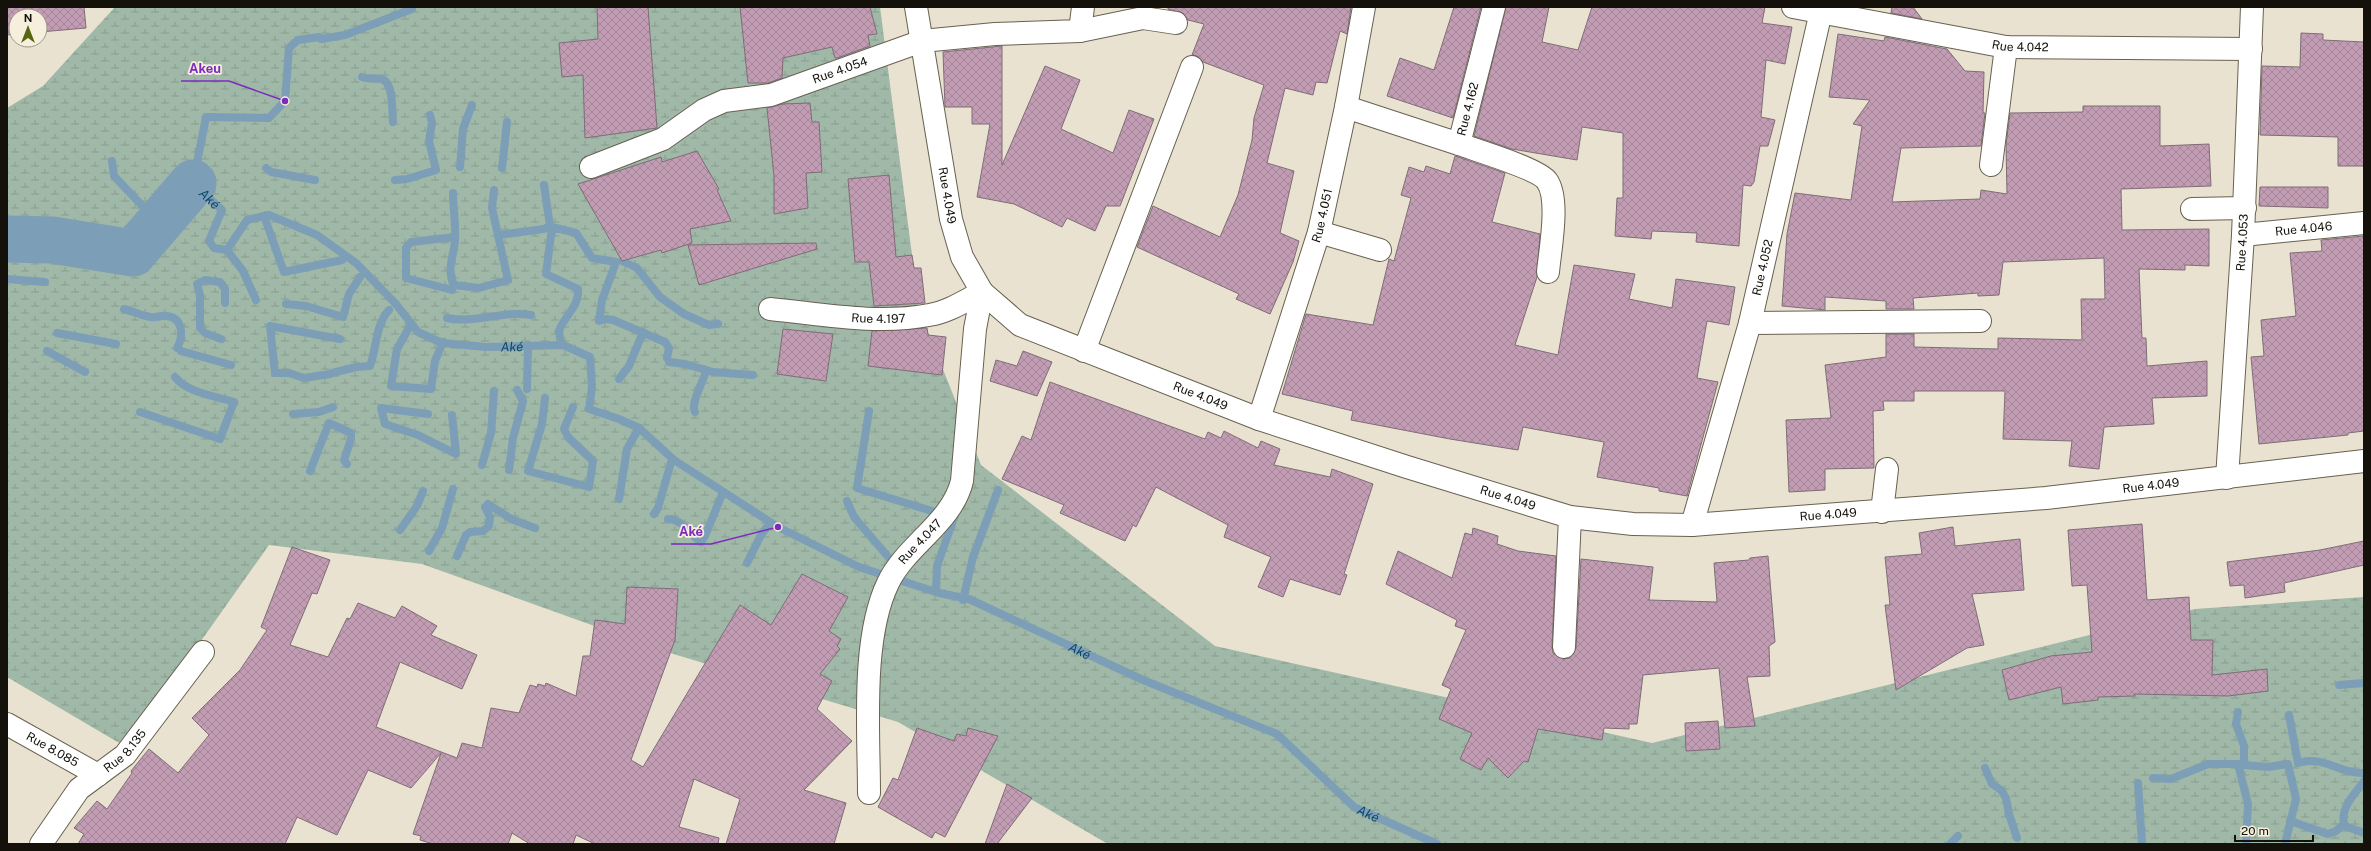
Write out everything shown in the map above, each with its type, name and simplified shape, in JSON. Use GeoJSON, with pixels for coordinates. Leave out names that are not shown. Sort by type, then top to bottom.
{"type":"FeatureCollection","features":[{"type":"Feature","properties":{"kind":"street","name":"Rue 4.049"},"geometry":{"type":"LineString","coordinates":[[916,7],[951,219],[962,257],[982,292],[1020,325],[1259,419],[1407,467],[1570,517],[1633,524],[1692,525],[1882,512],[2046,498],[2364,461]]}},
{"type":"Feature","properties":{"kind":"street"},"geometry":{"type":"LineString","coordinates":[[1080,31],[1083,7]]}},
{"type":"Feature","properties":{"kind":"street","name":"Rue 4.051"},"geometry":{"type":"LineString","coordinates":[[1259,419],[1319,232],[1346,107],[1364,7]]}},
{"type":"Feature","properties":{"kind":"street","name":"Rue 4.162"},"geometry":{"type":"LineString","coordinates":[[1346,107],[1459,144],[1494,7]]}},
{"type":"Feature","properties":{"kind":"street","name":"Rue 4.042"},"geometry":{"type":"LineString","coordinates":[[1794,7],[1821,10],[2006,47],[2251,49]]}},
{"type":"Feature","properties":{"kind":"street","name":"Rue 4.053"},"geometry":{"type":"LineString","coordinates":[[2227,478],[2243,235],[2252,7]]}},
{"type":"Feature","properties":{"kind":"street","name":"Rue 4.052"},"geometry":{"type":"LineString","coordinates":[[1692,525],[1750,323],[1821,10]]}},
{"type":"Feature","properties":{"kind":"street","name":"Rue 4.054"},"geometry":{"type":"LineString","coordinates":[[591,167],[663,139],[704,110],[724,101],[771,95],[922,41],[995,34],[1080,31],[1143,18],[1176,23]]}},
{"type":"Feature","properties":{"kind":"street"},"geometry":{"type":"LineString","coordinates":[[1991,165],[2006,47]]}},
{"type":"Feature","properties":{"kind":"street"},"geometry":{"type":"LineString","coordinates":[[1084,350],[1192,67]]}},
{"type":"Feature","properties":{"kind":"street"},"geometry":{"type":"LineString","coordinates":[[1459,144],[1532,171],[1547,180],[1552,195],[1553,212],[1548,272]]}},
{"type":"Feature","properties":{"kind":"street"},"geometry":{"type":"LineString","coordinates":[[2192,209],[2244,208]]}},
{"type":"Feature","properties":{"kind":"street","name":"Rue 4.046"},"geometry":{"type":"LineString","coordinates":[[2243,235],[2364,223]]}},
{"type":"Feature","properties":{"kind":"street"},"geometry":{"type":"LineString","coordinates":[[1319,232],[1380,250]]}},
{"type":"Feature","properties":{"kind":"street","name":"Rue 4.197"},"geometry":{"type":"LineString","coordinates":[[770,309],[865,319],[893,319],[929,315],[948,309],[982,292]]}},
{"type":"Feature","properties":{"kind":"street","name":"Rue 4.047"},"geometry":{"type":"LineString","coordinates":[[868,793],[868,675],[877,616],[888,583],[910,552],[953,505],[959,494],[962,482],[975,329],[982,292]]}},
{"type":"Feature","properties":{"kind":"street"},"geometry":{"type":"LineString","coordinates":[[1750,323],[1980,321]]}},
{"type":"Feature","properties":{"kind":"street"},"geometry":{"type":"LineString","coordinates":[[1882,512],[1887,469]]}},
{"type":"Feature","properties":{"kind":"street"},"geometry":{"type":"LineString","coordinates":[[1564,647],[1570,517]]}},
{"type":"Feature","properties":{"kind":"street","name":"Rue 8.135"},"geometry":{"type":"LineString","coordinates":[[41,844],[79,788],[125,756],[203,652]]}},
{"type":"Feature","properties":{"kind":"street","name":"Rue 8.085"},"geometry":{"type":"LineString","coordinates":[[7,724],[98,775]]}},
{"type":"Feature","properties":{"kind":"green space"},"geometry":{"type":"Polygon","coordinates":[[[115,7],[880,7],[919,309],[981,465],[1215,646],[1652,743],[2195,609],[2364,597],[2364,844],[1108,844],[898,722],[667,652],[422,564],[269,545],[126,747],[7,677],[7,108],[43,86],[115,7]]]}},
{"type":"Feature","properties":{"kind":"building"},"geometry":{"type":"Polygon","coordinates":[[[7,7],[84,7],[86,28],[48,31],[48,8],[8,8],[7,35],[7,7]]]}},
{"type":"Feature","properties":{"kind":"building"},"geometry":{"type":"Polygon","coordinates":[[[597,7],[648,7],[657,128],[585,138],[583,75],[562,77],[559,43],[598,39],[597,7]]]}},
{"type":"Feature","properties":{"kind":"building"},"geometry":{"type":"Polygon","coordinates":[[[740,7],[870,7],[877,34],[868,35],[870,46],[837,58],[835,58],[832,47],[783,58],[782,78],[768,83],[748,83],[740,7]]]}},
{"type":"Feature","properties":{"kind":"building"},"geometry":{"type":"Polygon","coordinates":[[[1168,7],[1351,7],[1347,34],[1340,31],[1327,83],[1316,82],[1313,95],[1285,88],[1267,163],[1294,171],[1280,233],[1299,241],[1293,262],[1270,314],[1236,299],[1239,294],[1137,247],[1153,206],[1220,237],[1238,195],[1252,140],[1254,118],[1264,85],[1203,62],[1197,56],[1192,55],[1204,24],[1188,20],[1183,13],[1168,9],[1168,7]]]}},
{"type":"Feature","properties":{"kind":"building"},"geometry":{"type":"Polygon","coordinates":[[[1454,7],[1481,7],[1453,118],[1387,96],[1400,58],[1434,70],[1454,7]]]}},
{"type":"Feature","properties":{"kind":"building"},"geometry":{"type":"Polygon","coordinates":[[[1506,7],[1549,7],[1542,42],[1578,50],[1592,7],[1765,7],[1762,23],[1792,27],[1785,64],[1766,60],[1761,117],[1775,120],[1768,146],[1760,146],[1754,182],[1751,186],[1743,185],[1739,246],[1696,242],[1697,233],[1652,231],[1651,239],[1615,236],[1617,198],[1623,198],[1623,133],[1582,127],[1577,160],[1512,149],[1474,136],[1506,7]]]}},
{"type":"Feature","properties":{"kind":"building"},"geometry":{"type":"Polygon","coordinates":[[[1892,7],[1913,7],[1922,19],[1891,13],[1892,7]]]}},
{"type":"Feature","properties":{"kind":"building"},"geometry":{"type":"Polygon","coordinates":[[[2301,33],[2323,34],[2323,40],[2364,42],[2364,166],[2338,166],[2338,137],[2260,135],[2262,66],[2300,67],[2301,33]]]}},
{"type":"Feature","properties":{"kind":"building"},"geometry":{"type":"Polygon","coordinates":[[[1838,34],[1884,41],[1885,37],[1947,49],[1965,71],[1984,72],[1983,113],[1985,113],[1981,146],[1901,148],[1892,202],[1980,199],[1981,190],[2007,194],[2006,145],[2010,113],[2083,112],[2083,106],[2160,106],[2160,146],[2209,144],[2211,186],[2121,189],[2122,230],[2209,229],[2209,266],[2185,265],[2185,270],[2139,269],[2142,338],[2146,338],[2147,366],[2207,361],[2207,396],[2152,398],[2154,424],[2104,427],[2099,469],[2069,466],[2072,441],[2003,439],[2005,391],[1914,391],[1914,401],[1883,401],[1884,410],[1873,411],[1874,468],[1825,469],[1825,490],[1789,492],[1786,420],[1831,418],[1825,365],[1886,357],[1886,334],[1914,334],[1914,347],[1998,349],[1998,338],[2082,340],[2081,299],[2105,299],[2104,258],[2003,262],[1999,295],[1978,296],[1978,293],[1913,298],[1914,309],[1886,309],[1886,301],[1825,297],[1825,310],[1782,306],[1787,234],[1795,193],[1851,200],[1862,126],[1853,124],[1870,100],[1829,97],[1838,34]]]}},
{"type":"Feature","properties":{"kind":"building"},"geometry":{"type":"Polygon","coordinates":[[[1002,46],[1002,165],[1045,66],[1080,80],[1061,129],[1113,153],[1129,110],[1154,119],[1120,206],[1106,206],[1095,231],[1067,218],[1062,227],[1014,204],[977,197],[990,124],[972,124],[972,107],[945,107],[943,52],[1002,46]]]}},
{"type":"Feature","properties":{"kind":"building"},"geometry":{"type":"Polygon","coordinates":[[[810,103],[812,122],[819,122],[822,172],[806,173],[808,208],[774,214],[774,176],[767,108],[783,104],[810,103]]]}},
{"type":"Feature","properties":{"kind":"building"},"geometry":{"type":"Polygon","coordinates":[[[697,151],[719,189],[717,190],[731,221],[690,229],[692,243],[662,253],[661,250],[622,261],[578,184],[661,157],[662,162],[697,151]]]}},
{"type":"Feature","properties":{"kind":"building"},"geometry":{"type":"Polygon","coordinates":[[[1455,156],[1505,173],[1492,222],[1540,234],[1537,277],[1515,345],[1558,355],[1574,265],[1635,274],[1629,299],[1672,308],[1676,279],[1735,287],[1729,325],[1707,321],[1697,378],[1718,382],[1687,496],[1659,491],[1659,488],[1597,477],[1604,442],[1523,427],[1518,450],[1351,420],[1353,411],[1282,394],[1306,314],[1373,325],[1389,259],[1394,261],[1411,198],[1401,195],[1409,167],[1424,172],[1426,166],[1450,174],[1455,156]]]}},
{"type":"Feature","properties":{"kind":"building"},"geometry":{"type":"Polygon","coordinates":[[[889,175],[896,257],[912,255],[914,268],[921,268],[925,303],[874,306],[869,262],[855,262],[848,179],[889,175]]]}},
{"type":"Feature","properties":{"kind":"building"},"geometry":{"type":"Polygon","coordinates":[[[2260,187],[2328,187],[2328,208],[2259,206],[2260,187]]]}},
{"type":"Feature","properties":{"kind":"building"},"geometry":{"type":"Polygon","coordinates":[[[2364,236],[2364,431],[2348,433],[2348,435],[2259,444],[2251,357],[2264,356],[2261,320],[2296,316],[2290,253],[2322,251],[2321,240],[2364,236]]]}},
{"type":"Feature","properties":{"kind":"building"},"geometry":{"type":"Polygon","coordinates":[[[816,243],[817,249],[699,285],[688,245],[816,243]]]}},
{"type":"Feature","properties":{"kind":"building"},"geometry":{"type":"Polygon","coordinates":[[[927,328],[928,335],[946,337],[942,375],[868,366],[872,331],[927,328]]]}},
{"type":"Feature","properties":{"kind":"building"},"geometry":{"type":"Polygon","coordinates":[[[783,329],[833,334],[826,381],[777,374],[783,329]]]}},
{"type":"Feature","properties":{"kind":"building"},"geometry":{"type":"Polygon","coordinates":[[[1023,351],[1052,362],[1037,396],[990,381],[996,360],[1017,366],[1023,351]]]}},
{"type":"Feature","properties":{"kind":"building"},"geometry":{"type":"Polygon","coordinates":[[[1050,382],[1205,439],[1208,432],[1221,438],[1224,431],[1258,448],[1261,441],[1280,449],[1274,465],[1330,477],[1332,469],[1373,484],[1344,574],[1347,575],[1340,595],[1290,579],[1283,597],[1258,587],[1271,557],[1224,537],[1228,525],[1156,487],[1136,527],[1133,525],[1125,541],[1060,513],[1064,505],[1002,479],[1022,436],[1031,440],[1050,382]]]}},
{"type":"Feature","properties":{"kind":"building"},"geometry":{"type":"Polygon","coordinates":[[[2142,524],[2147,600],[2189,597],[2191,640],[2213,640],[2212,675],[2267,669],[2268,691],[2228,696],[2134,694],[2135,696],[2098,697],[2098,700],[2063,704],[2061,687],[2009,700],[2002,670],[2051,656],[2092,652],[2087,585],[2072,586],[2068,530],[2142,524]]]}},
{"type":"Feature","properties":{"kind":"building"},"geometry":{"type":"Polygon","coordinates":[[[1953,527],[1955,546],[2020,539],[2024,590],[1972,594],[1984,645],[1967,648],[1896,690],[1885,605],[1890,605],[1885,557],[1922,554],[1919,533],[1953,527]]]}},
{"type":"Feature","properties":{"kind":"building"},"geometry":{"type":"Polygon","coordinates":[[[1473,528],[1498,536],[1497,544],[1518,551],[1556,556],[1552,646],[1553,653],[1563,659],[1570,658],[1576,648],[1581,559],[1653,567],[1649,600],[1717,602],[1714,563],[1749,560],[1750,558],[1768,556],[1775,642],[1769,646],[1770,676],[1747,677],[1755,726],[1725,728],[1719,668],[1643,675],[1637,724],[1629,724],[1629,729],[1604,728],[1602,740],[1538,729],[1528,762],[1524,761],[1508,778],[1488,758],[1481,770],[1460,759],[1472,733],[1439,719],[1451,689],[1442,685],[1466,630],[1455,626],[1457,620],[1386,584],[1398,551],[1452,578],[1465,533],[1472,535],[1473,528]]]}},
{"type":"Feature","properties":{"kind":"building"},"geometry":{"type":"Polygon","coordinates":[[[2364,541],[2364,565],[2284,583],[2285,592],[2245,598],[2244,585],[2230,586],[2227,562],[2320,550],[2364,541]]]}},
{"type":"Feature","properties":{"kind":"building"},"geometry":{"type":"Polygon","coordinates":[[[292,547],[330,560],[317,594],[312,593],[290,645],[328,657],[347,618],[350,619],[358,603],[395,618],[402,606],[437,626],[431,635],[477,655],[462,689],[400,662],[376,727],[457,758],[462,743],[482,748],[491,708],[519,713],[530,685],[537,687],[538,684],[545,686],[546,683],[576,696],[583,656],[590,656],[595,620],[625,624],[627,587],[678,589],[675,640],[631,760],[643,767],[740,605],[771,625],[802,574],[848,597],[829,631],[841,639],[837,646],[840,649],[820,674],[832,681],[817,709],[852,741],[804,790],[846,803],[834,844],[726,844],[740,799],[694,779],[679,827],[719,838],[718,844],[595,844],[576,835],[573,844],[530,844],[512,833],[508,844],[433,844],[420,840],[421,836],[413,834],[441,753],[411,788],[368,770],[337,835],[297,817],[285,844],[78,844],[84,834],[74,828],[97,801],[107,809],[132,773],[131,771],[149,749],[178,773],[209,735],[192,718],[240,670],[267,630],[261,627],[292,547]]]}},
{"type":"Feature","properties":{"kind":"building"},"geometry":{"type":"Polygon","coordinates":[[[1718,721],[1720,749],[1686,751],[1685,723],[1718,721]]]}},
{"type":"Feature","properties":{"kind":"building"},"geometry":{"type":"Polygon","coordinates":[[[917,728],[954,741],[957,734],[966,736],[968,728],[998,736],[945,837],[935,832],[932,838],[878,807],[893,778],[898,780],[917,728]]]}},
{"type":"Feature","properties":{"kind":"building"},"geometry":{"type":"Polygon","coordinates":[[[1007,784],[1032,798],[997,844],[985,844],[1007,784]]]}},
{"type":"Feature","properties":{"kind":"waterway","name":"Aké"},"geometry":{"type":"LineString","coordinates":[[412,7],[412,9],[345,35],[321,39],[319,37],[298,40],[289,48],[285,101],[269,118],[206,117],[193,183],[222,210],[209,241],[214,248],[227,250],[247,220],[269,215],[317,235],[356,263],[395,303],[418,332],[442,343],[486,347],[563,345],[590,357],[592,387],[589,409],[619,419],[639,428],[674,460],[778,527],[859,567],[939,593],[969,599],[1143,680],[1277,734],[1354,807],[1437,844]]}},
{"type":"Feature","properties":{"kind":"waterway"},"geometry":{"type":"LineString","coordinates":[[362,77],[381,79],[388,85],[392,98],[393,122]]}},
{"type":"Feature","properties":{"kind":"waterway"},"geometry":{"type":"LineString","coordinates":[[460,167],[463,129],[472,105]]}},
{"type":"Feature","properties":{"kind":"waterway"},"geometry":{"type":"LineString","coordinates":[[395,180],[407,179],[436,170],[429,141],[432,123],[430,115]]}},
{"type":"Feature","properties":{"kind":"waterway"},"geometry":{"type":"LineString","coordinates":[[502,168],[507,122]]}},
{"type":"Feature","properties":{"kind":"waterway"},"geometry":{"type":"LineString","coordinates":[[112,161],[114,176],[150,214]]}},
{"type":"Feature","properties":{"kind":"waterway"},"geometry":{"type":"LineString","coordinates":[[266,168],[271,172],[315,180]]}},
{"type":"Feature","properties":{"kind":"waterway","name":"Aké"},"geometry":{"type":"LineString","coordinates":[[7,239],[52,240],[133,253],[193,183]]}},
{"type":"Feature","properties":{"kind":"waterway"},"geometry":{"type":"LineString","coordinates":[[498,235],[544,229],[550,226],[544,185]]}},
{"type":"Feature","properties":{"kind":"waterway"},"geometry":{"type":"LineString","coordinates":[[453,193],[455,234],[451,262],[452,279],[454,285],[479,288],[508,280],[492,208],[494,190]]}},
{"type":"Feature","properties":{"kind":"waterway"},"geometry":{"type":"LineString","coordinates":[[264,216],[284,272],[342,260]]}},
{"type":"Feature","properties":{"kind":"waterway"},"geometry":{"type":"LineString","coordinates":[[561,344],[559,331],[577,300],[578,289],[546,274],[552,227],[576,233],[592,258],[616,262],[602,300],[599,321],[606,319],[613,320],[665,342],[669,348],[667,358]]}},
{"type":"Feature","properties":{"kind":"waterway"},"geometry":{"type":"LineString","coordinates":[[452,290],[406,278],[406,248],[411,242],[455,237]]}},
{"type":"Feature","properties":{"kind":"waterway"},"geometry":{"type":"LineString","coordinates":[[227,250],[243,271],[256,300]]}},
{"type":"Feature","properties":{"kind":"waterway"},"geometry":{"type":"LineString","coordinates":[[622,261],[637,268],[660,297],[684,314],[709,325],[718,324]]}},
{"type":"Feature","properties":{"kind":"waterway"},"geometry":{"type":"LineString","coordinates":[[286,304],[306,306],[343,317],[349,294],[360,277]]}},
{"type":"Feature","properties":{"kind":"waterway"},"geometry":{"type":"LineString","coordinates":[[7,279],[45,282]]}},
{"type":"Feature","properties":{"kind":"waterway"},"geometry":{"type":"LineString","coordinates":[[221,339],[205,333],[200,328],[200,295],[197,284],[205,280],[220,282],[225,289],[225,303]]}},
{"type":"Feature","properties":{"kind":"waterway"},"geometry":{"type":"LineString","coordinates":[[124,309],[147,316],[172,317],[179,323],[181,333],[181,338],[177,348]]}},
{"type":"Feature","properties":{"kind":"waterway"},"geometry":{"type":"LineString","coordinates":[[332,373],[356,367],[370,366],[381,323],[389,310]]}},
{"type":"Feature","properties":{"kind":"waterway"},"geometry":{"type":"LineString","coordinates":[[447,318],[468,319],[510,314],[531,315]]}},
{"type":"Feature","properties":{"kind":"waterway"},"geometry":{"type":"LineString","coordinates":[[330,374],[304,378],[289,373],[275,373],[270,326],[340,339]]}},
{"type":"Feature","properties":{"kind":"waterway"},"geometry":{"type":"LineString","coordinates":[[410,326],[397,349],[391,386],[431,389],[435,361],[443,342]]}},
{"type":"Feature","properties":{"kind":"waterway"},"geometry":{"type":"LineString","coordinates":[[619,379],[629,366],[643,332]]}},
{"type":"Feature","properties":{"kind":"waterway"},"geometry":{"type":"LineString","coordinates":[[57,333],[116,344]]}},
{"type":"Feature","properties":{"kind":"waterway"},"geometry":{"type":"LineString","coordinates":[[527,389],[528,345]]}},
{"type":"Feature","properties":{"kind":"waterway"},"geometry":{"type":"LineString","coordinates":[[47,351],[85,372]]}},
{"type":"Feature","properties":{"kind":"waterway"},"geometry":{"type":"LineString","coordinates":[[181,351],[231,365]]}},
{"type":"Feature","properties":{"kind":"waterway"},"geometry":{"type":"LineString","coordinates":[[669,362],[685,364],[713,372],[753,375]]}},
{"type":"Feature","properties":{"kind":"waterway"},"geometry":{"type":"LineString","coordinates":[[695,412],[695,398],[706,371]]}},
{"type":"Feature","properties":{"kind":"waterway"},"geometry":{"type":"LineString","coordinates":[[140,412],[220,439],[234,402],[194,390],[187,387],[175,377]]}},
{"type":"Feature","properties":{"kind":"waterway"},"geometry":{"type":"LineString","coordinates":[[509,470],[513,438],[523,401],[517,390]]}},
{"type":"Feature","properties":{"kind":"waterway"},"geometry":{"type":"LineString","coordinates":[[482,465],[491,433],[494,391]]}},
{"type":"Feature","properties":{"kind":"waterway"},"geometry":{"type":"LineString","coordinates":[[545,398],[542,424],[528,471],[589,487],[593,461],[568,437],[564,429],[573,407]]}},
{"type":"Feature","properties":{"kind":"waterway"},"geometry":{"type":"LineString","coordinates":[[293,414],[319,412],[333,407]]}},
{"type":"Feature","properties":{"kind":"waterway"},"geometry":{"type":"LineString","coordinates":[[428,414],[381,408],[385,424],[418,435],[456,454],[452,415]]}},
{"type":"Feature","properties":{"kind":"waterway"},"geometry":{"type":"LineString","coordinates":[[869,411],[857,488],[932,511]]}},
{"type":"Feature","properties":{"kind":"waterway"},"geometry":{"type":"LineString","coordinates":[[310,471],[329,423],[351,433],[351,439],[344,460],[347,464]]}},
{"type":"Feature","properties":{"kind":"waterway"},"geometry":{"type":"LineString","coordinates":[[619,499],[627,449],[639,428]]}},
{"type":"Feature","properties":{"kind":"waterway"},"geometry":{"type":"LineString","coordinates":[[654,514],[658,508],[672,459]]}},
{"type":"Feature","properties":{"kind":"waterway"},"geometry":{"type":"LineString","coordinates":[[429,551],[442,528],[453,489]]}},
{"type":"Feature","properties":{"kind":"waterway"},"geometry":{"type":"LineString","coordinates":[[963,600],[973,557],[998,490]]}},
{"type":"Feature","properties":{"kind":"waterway"},"geometry":{"type":"LineString","coordinates":[[400,530],[417,506],[423,491]]}},
{"type":"Feature","properties":{"kind":"waterway"},"geometry":{"type":"LineString","coordinates":[[668,519],[678,521],[701,542],[705,536],[723,492]]}},
{"type":"Feature","properties":{"kind":"waterway"},"geometry":{"type":"LineString","coordinates":[[847,501],[854,517],[896,566]]}},
{"type":"Feature","properties":{"kind":"waterway"},"geometry":{"type":"LineString","coordinates":[[488,504],[511,519],[535,528]]}},
{"type":"Feature","properties":{"kind":"waterway"},"geometry":{"type":"LineString","coordinates":[[457,556],[466,535],[470,532],[483,531],[489,526],[490,517],[485,507]]}},
{"type":"Feature","properties":{"kind":"waterway"},"geometry":{"type":"LineString","coordinates":[[936,592],[937,566],[955,515]]}},
{"type":"Feature","properties":{"kind":"waterway"},"geometry":{"type":"LineString","coordinates":[[747,563],[762,533],[769,525]]}},
{"type":"Feature","properties":{"kind":"waterway"},"geometry":{"type":"LineString","coordinates":[[2339,685],[2364,683]]}},
{"type":"Feature","properties":{"kind":"waterway"},"geometry":{"type":"LineString","coordinates":[[2238,712],[2236,724],[2244,746],[2244,765],[2268,767],[2288,764],[2296,799],[2285,844]]}},
{"type":"Feature","properties":{"kind":"waterway"},"geometry":{"type":"LineString","coordinates":[[2289,715],[2298,763],[2316,761],[2347,771],[2364,773]]}},
{"type":"Feature","properties":{"kind":"waterway"},"geometry":{"type":"LineString","coordinates":[[2153,778],[2171,779],[2208,764],[2238,764],[2248,804],[2246,844]]}},
{"type":"Feature","properties":{"kind":"waterway"},"geometry":{"type":"LineString","coordinates":[[1985,768],[1992,784],[2001,790],[2006,798],[2009,814],[2017,838]]}},
{"type":"Feature","properties":{"kind":"waterway"},"geometry":{"type":"LineString","coordinates":[[2364,781],[2346,807],[2343,820],[2345,826],[2364,833]]}},
{"type":"Feature","properties":{"kind":"waterway"},"geometry":{"type":"LineString","coordinates":[[2138,783],[2142,844]]}},
{"type":"Feature","properties":{"kind":"waterway"},"geometry":{"type":"LineString","coordinates":[[2290,821],[2328,834],[2336,831],[2344,824]]}},
{"type":"Feature","properties":{"kind":"waterway"},"geometry":{"type":"LineString","coordinates":[[1950,844],[1958,836]]}},
{"type":"Feature","properties":{"kind":"place","name":"Akeu"},"geometry":{"type":"Point","coordinates":[285,101]}},
{"type":"Feature","properties":{"kind":"place","name":"Aké"},"geometry":{"type":"Point","coordinates":[778,527]}}]}
